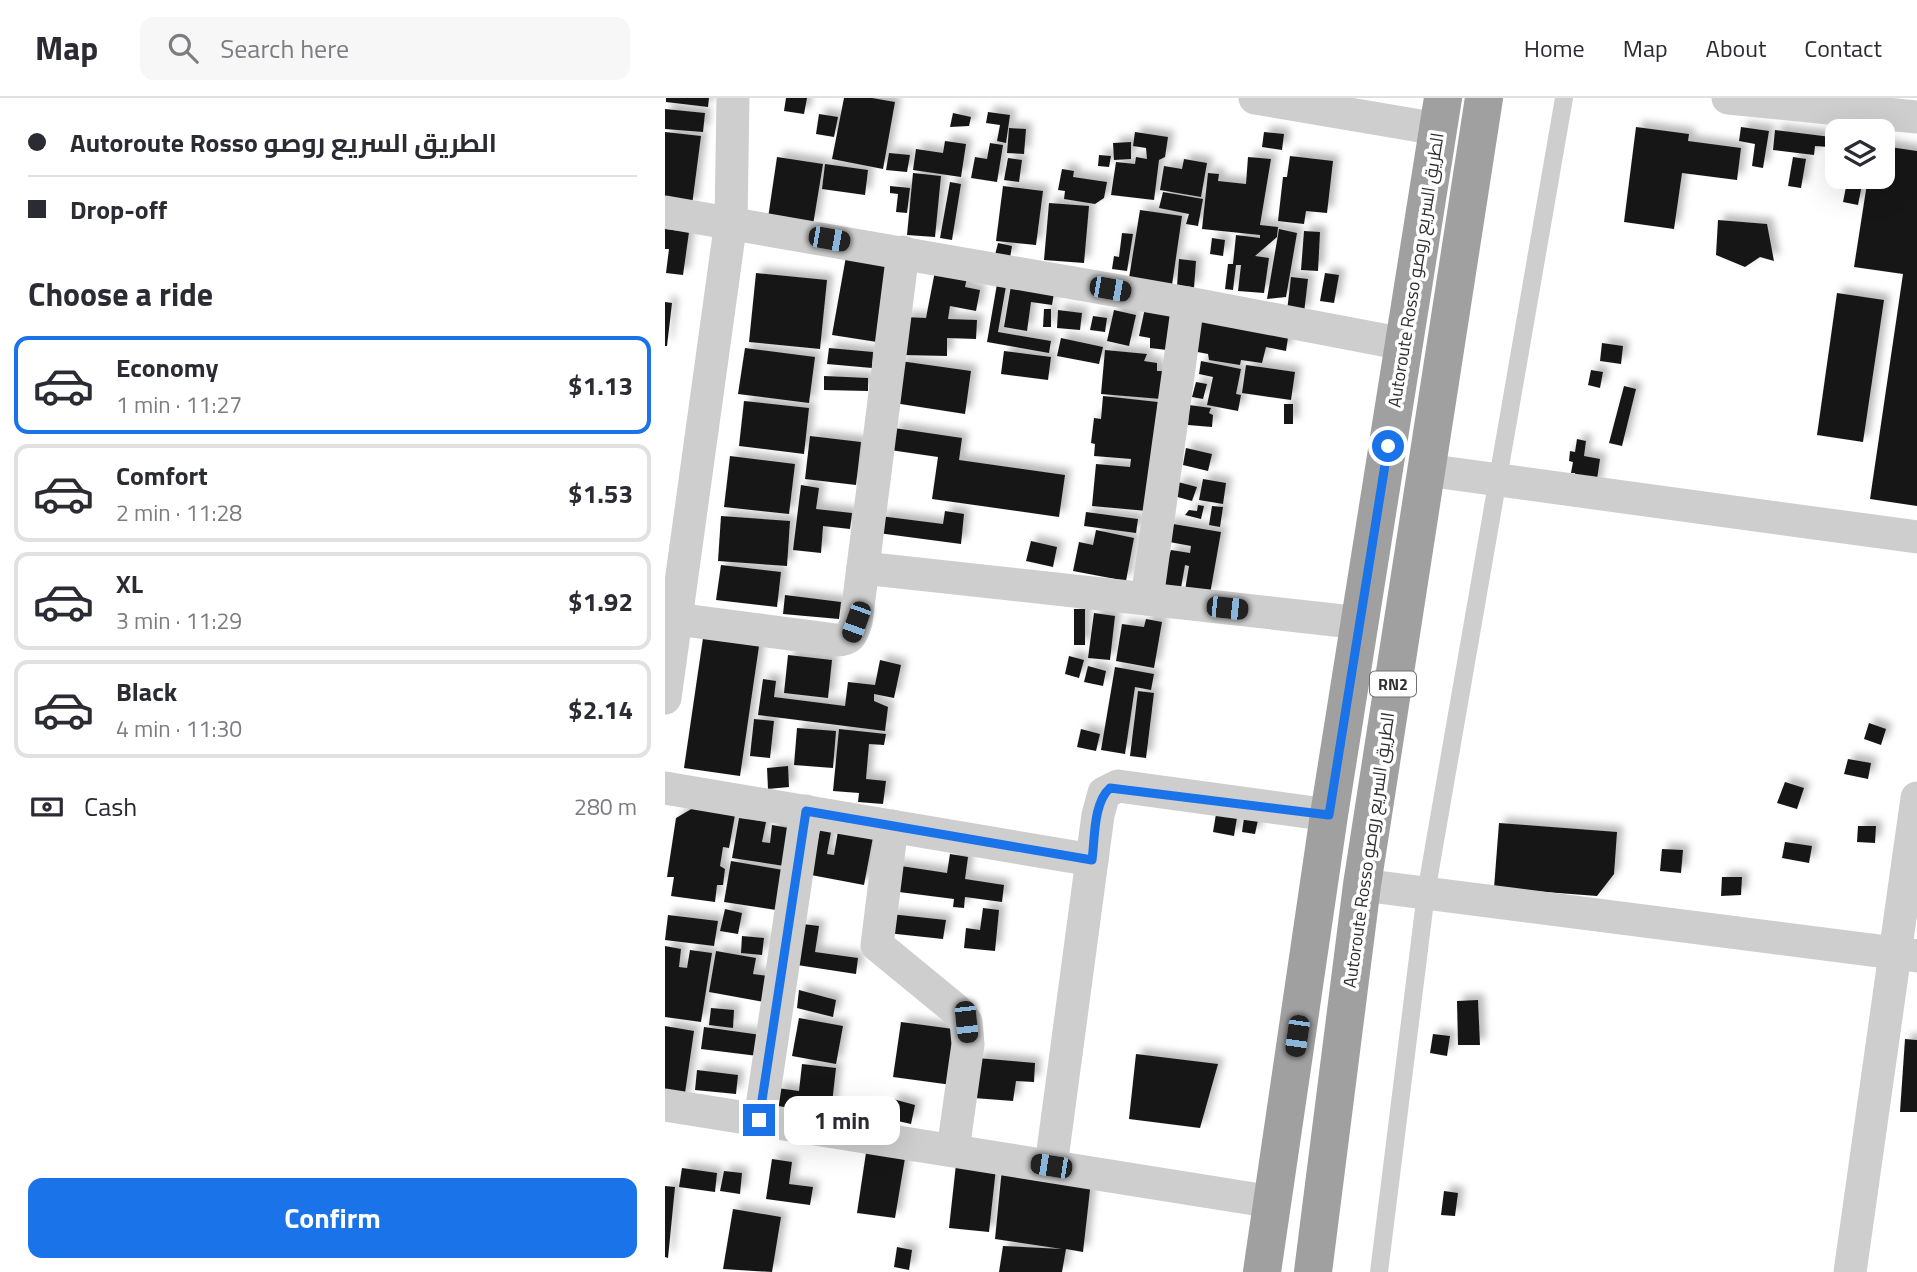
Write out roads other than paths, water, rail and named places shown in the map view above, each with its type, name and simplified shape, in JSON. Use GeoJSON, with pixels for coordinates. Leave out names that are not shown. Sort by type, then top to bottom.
{"type":"FeatureCollection","features":[{"type":"Feature","properties":{"kind":"highway","name":"Autoroute Rosso الطريق السريع روصو"},"geometry":{"type":"LineString","coordinates":[[1313,1272],[1362,885],[1484,98]]}},
{"type":"Feature","properties":{"kind":"highway","name":"Autoroute Rosso الطريق السريع روصو"},"geometry":{"type":"LineString","coordinates":[[1262,1272],[1329,815],[1441,113]]}},
{"type":"Feature","properties":{"kind":"street"},"geometry":{"type":"LineString","coordinates":[[665,698],[676,619],[677,525],[730,221],[733,98]]}},
{"type":"Feature","properties":{"kind":"street"},"geometry":{"type":"LineString","coordinates":[[1255,98],[1441,113]]}},
{"type":"Feature","properties":{"kind":"street"},"geometry":{"type":"LineString","coordinates":[[1728,98],[1917,117]]}},
{"type":"Feature","properties":{"kind":"street"},"geometry":{"type":"LineString","coordinates":[[665,212],[730,221],[1403,344]]}},
{"type":"Feature","properties":{"kind":"street"},"geometry":{"type":"LineString","coordinates":[[676,619],[845,640],[851,636],[856,622],[903,252]]}},
{"type":"Feature","properties":{"kind":"street"},"geometry":{"type":"LineString","coordinates":[[1147,599],[1188,303]]}},
{"type":"Feature","properties":{"kind":"street"},"geometry":{"type":"LineString","coordinates":[[1426,470],[1917,537]]}},
{"type":"Feature","properties":{"kind":"street"},"geometry":{"type":"LineString","coordinates":[[863,568],[1361,623]]}},
{"type":"Feature","properties":{"kind":"street"},"geometry":{"type":"LineString","coordinates":[[665,788],[1092,860]]}},
{"type":"Feature","properties":{"kind":"street"},"geometry":{"type":"LineString","coordinates":[[1051,1166],[1098,815],[1104,793],[1110,788],[1329,815]]}},
{"type":"Feature","properties":{"kind":"street"},"geometry":{"type":"LineString","coordinates":[[1850,1272],[1907,954],[1917,798]]}},
{"type":"Feature","properties":{"kind":"street"},"geometry":{"type":"LineString","coordinates":[[759,1120],[806,811]]}},
{"type":"Feature","properties":{"kind":"street"},"geometry":{"type":"LineString","coordinates":[[892,826],[877,945],[955,1009],[966,1022],[968,1044],[953,1150]]}},
{"type":"Feature","properties":{"kind":"street"},"geometry":{"type":"LineString","coordinates":[[1362,885],[1907,954]]}},
{"type":"Feature","properties":{"kind":"street"},"geometry":{"type":"LineString","coordinates":[[665,1105],[1273,1202]]}},
{"type":"Feature","properties":{"kind":"lane"},"geometry":{"type":"LineString","coordinates":[[1379,1272],[1426,893],[1564,98]]}}]}
